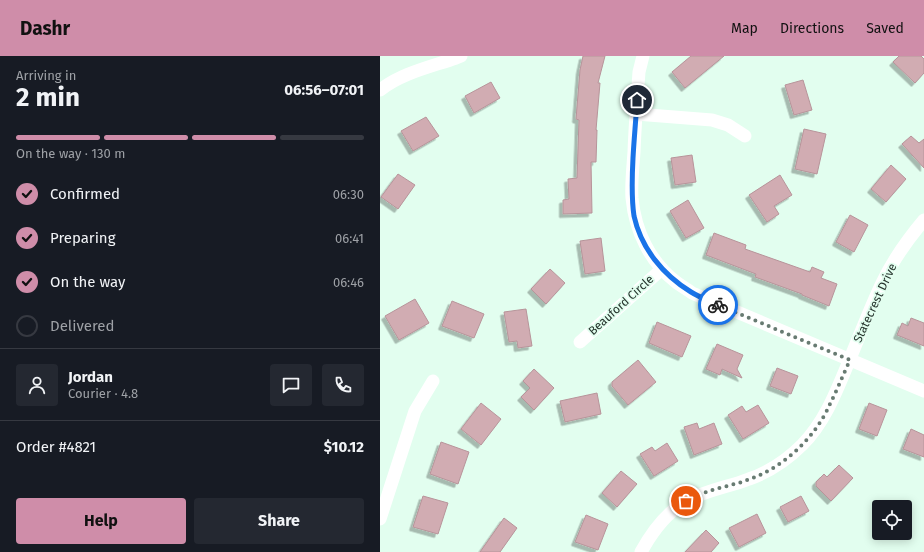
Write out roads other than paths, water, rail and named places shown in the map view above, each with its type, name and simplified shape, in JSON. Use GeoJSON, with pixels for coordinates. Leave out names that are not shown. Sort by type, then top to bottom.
{"type":"FeatureCollection","features":[{"type":"Feature","properties":{"kind":"street"},"geometry":{"type":"LineString","coordinates":[[380,90],[410,73],[461,56]]}},
{"type":"Feature","properties":{"kind":"street"},"geometry":{"type":"LineString","coordinates":[[643,56],[639,72],[632,197],[640,235],[649,252],[662,269],[676,282],[692,293],[924,391]]}},
{"type":"Feature","properties":{"kind":"street"},"geometry":{"type":"LineString","coordinates":[[636,114],[712,120],[728,125],[745,136]]}},
{"type":"Feature","properties":{"kind":"street","name":"Statecrest Drive"},"geometry":{"type":"LineString","coordinates":[[641,552],[648,538],[658,525],[672,511],[686,501],[704,493],[755,477],[775,467],[788,458],[803,444],[818,425],[830,406],[882,282],[898,255],[924,220]]}},
{"type":"Feature","properties":{"kind":"street","name":"Beauford Circle"},"geometry":{"type":"LineString","coordinates":[[580,342],[662,269]]}},
{"type":"Feature","properties":{"kind":"street"},"geometry":{"type":"LineString","coordinates":[[380,519],[415,411],[433,381]]}}]}
